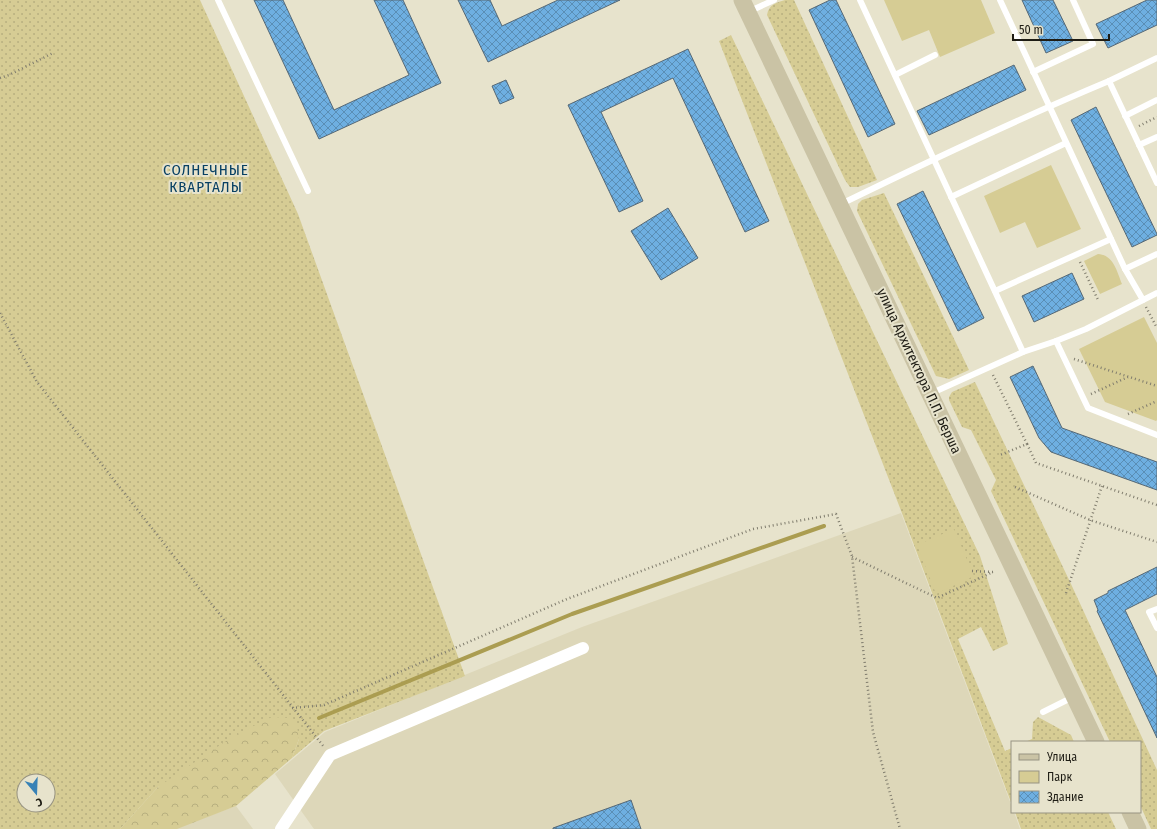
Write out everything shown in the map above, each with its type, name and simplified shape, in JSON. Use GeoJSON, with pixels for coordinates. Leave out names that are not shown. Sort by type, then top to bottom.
{"type":"FeatureCollection","features":[{"type":"Feature","properties":{"kind":"street","name":"улица Архитектора П.П. Берша"},"geometry":{"type":"LineString","coordinates":[[745,6],[1096,741]]}},
{"type":"Feature","properties":{"kind":"street"},"geometry":{"type":"LineString","coordinates":[[281,829],[330,755],[583,648]]}},
{"type":"Feature","properties":{"kind":"street"},"geometry":{"type":"LineString","coordinates":[[1130,813],[1138,829]]}},
{"type":"Feature","properties":{"kind":"lane"},"geometry":{"type":"LineString","coordinates":[[218,0],[308,192]]}},
{"type":"Feature","properties":{"kind":"lane"},"geometry":{"type":"LineString","coordinates":[[745,6],[774,0]]}},
{"type":"Feature","properties":{"kind":"lane"},"geometry":{"type":"LineString","coordinates":[[860,0],[1022,352]]}},
{"type":"Feature","properties":{"kind":"lane"},"geometry":{"type":"LineString","coordinates":[[1000,0],[1125,269],[1142,300]]}},
{"type":"Feature","properties":{"kind":"lane"},"geometry":{"type":"LineString","coordinates":[[1033,72],[1093,44],[1075,1]]}},
{"type":"Feature","properties":{"kind":"lane"},"geometry":{"type":"LineString","coordinates":[[895,75],[935,55]]}},
{"type":"Feature","properties":{"kind":"lane"},"geometry":{"type":"LineString","coordinates":[[840,205],[934,159],[1157,58]]}},
{"type":"Feature","properties":{"kind":"lane"},"geometry":{"type":"LineString","coordinates":[[1109,81],[1157,183]]}},
{"type":"Feature","properties":{"kind":"lane"},"geometry":{"type":"LineString","coordinates":[[1125,116],[1157,100]]}},
{"type":"Feature","properties":{"kind":"lane"},"geometry":{"type":"LineString","coordinates":[[1139,145],[1157,137]]}},
{"type":"Feature","properties":{"kind":"lane"},"geometry":{"type":"LineString","coordinates":[[951,197],[1066,143]]}},
{"type":"Feature","properties":{"kind":"lane"},"geometry":{"type":"LineString","coordinates":[[995,291],[1111,239]]}},
{"type":"Feature","properties":{"kind":"lane"},"geometry":{"type":"LineString","coordinates":[[1125,269],[1157,254]]}},
{"type":"Feature","properties":{"kind":"lane"},"geometry":{"type":"LineString","coordinates":[[930,394],[1022,352],[1056,342],[1086,329],[1142,300],[1157,294]]}},
{"type":"Feature","properties":{"kind":"lane"},"geometry":{"type":"LineString","coordinates":[[1056,342],[1088,408],[1157,435]]}},
{"type":"Feature","properties":{"kind":"lane"},"geometry":{"type":"LineString","coordinates":[[1157,609],[1150,612],[1157,628]]}},
{"type":"Feature","properties":{"kind":"lane"},"geometry":{"type":"LineString","coordinates":[[1043,712],[1075,696]]}},
{"type":"Feature","properties":{"kind":"path"},"geometry":{"type":"LineString","coordinates":[[0,78],[53,53]]}},
{"type":"Feature","properties":{"kind":"path"},"geometry":{"type":"LineString","coordinates":[[1132,129],[1157,117]]}},
{"type":"Feature","properties":{"kind":"path"},"geometry":{"type":"LineString","coordinates":[[1079,260],[1098,300]]}},
{"type":"Feature","properties":{"kind":"path"},"geometry":{"type":"LineString","coordinates":[[1142,300],[1157,328]]}},
{"type":"Feature","properties":{"kind":"path"},"geometry":{"type":"LineString","coordinates":[[0,313],[37,382],[330,755]]}},
{"type":"Feature","properties":{"kind":"path"},"geometry":{"type":"LineString","coordinates":[[1063,355],[1157,386]]}},
{"type":"Feature","properties":{"kind":"path"},"geometry":{"type":"LineString","coordinates":[[989,367],[1036,463],[1157,505]]}},
{"type":"Feature","properties":{"kind":"path"},"geometry":{"type":"LineString","coordinates":[[1083,397],[1129,376]]}},
{"type":"Feature","properties":{"kind":"path"},"geometry":{"type":"LineString","coordinates":[[1116,419],[1157,401]]}},
{"type":"Feature","properties":{"kind":"path"},"geometry":{"type":"LineString","coordinates":[[1000,455],[1026,444]]}},
{"type":"Feature","properties":{"kind":"path"},"geometry":{"type":"LineString","coordinates":[[1066,593],[1102,486]]}},
{"type":"Feature","properties":{"kind":"path"},"geometry":{"type":"LineString","coordinates":[[1015,487],[1090,520],[1157,542]]}},
{"type":"Feature","properties":{"kind":"path"},"geometry":{"type":"LineString","coordinates":[[292,708],[324,705],[567,599],[753,529],[836,514],[852,556],[872,732],[900,829]]}},
{"type":"Feature","properties":{"kind":"path"},"geometry":{"type":"LineString","coordinates":[[852,556],[937,598],[993,572],[972,571]]}},
{"type":"Feature","properties":{"kind":"shaded area"},"geometry":{"type":"Polygon","coordinates":[[[901,513],[1011,804],[1011,813],[1014,813],[1020,829],[314,829],[275,774],[325,732],[582,627],[901,513]]]}},
{"type":"Feature","properties":{"kind":"shaded area"},"geometry":{"type":"Polygon","coordinates":[[[236,806],[253,829],[177,829],[177,828],[236,806]]]}},
{"type":"Feature","properties":{"kind":"green space"},"geometry":{"type":"Polygon","coordinates":[[[0,0],[200,0],[298,214],[465,676],[324,731],[292,758],[299,739],[158,787],[120,829],[0,829],[0,0]]]}},
{"type":"Feature","properties":{"kind":"green space"},"geometry":{"type":"Polygon","coordinates":[[[785,0],[794,0],[877,180],[858,187],[850,187],[845,180],[767,15],[771,6],[785,0]]]}},
{"type":"Feature","properties":{"kind":"green space"},"geometry":{"type":"Polygon","coordinates":[[[884,0],[981,0],[995,33],[940,57],[929,30],[902,41],[884,0]]]}},
{"type":"Feature","properties":{"kind":"green space"},"geometry":{"type":"Polygon","coordinates":[[[731,35],[980,556],[1008,644],[993,651],[981,627],[958,639],[1005,751],[1011,748],[1011,802],[900,508],[719,41],[731,35]]]}},
{"type":"Feature","properties":{"kind":"green space"},"geometry":{"type":"Polygon","coordinates":[[[1051,165],[1081,229],[1037,248],[1025,222],[1000,233],[984,196],[1051,165]]]}},
{"type":"Feature","properties":{"kind":"green space"},"geometry":{"type":"Polygon","coordinates":[[[884,193],[969,370],[949,379],[936,376],[857,211],[858,204],[862,200],[884,193]]]}},
{"type":"Feature","properties":{"kind":"green space"},"geometry":{"type":"Polygon","coordinates":[[[1098,254],[1108,257],[1114,265],[1122,284],[1100,294],[1084,261],[1098,254]]]}},
{"type":"Feature","properties":{"kind":"green space"},"geometry":{"type":"Polygon","coordinates":[[[1144,317],[1157,343],[1156,421],[1105,402],[1079,349],[1144,317]]]}},
{"type":"Feature","properties":{"kind":"green space"},"geometry":{"type":"Polygon","coordinates":[[[975,382],[1071,584],[1157,770],[1157,829],[1151,829],[1141,807],[1141,741],[1110,741],[991,491],[996,480],[971,430],[962,427],[949,400],[952,392],[975,382]]]}},
{"type":"Feature","properties":{"kind":"green space"},"geometry":{"type":"Polygon","coordinates":[[[954,529],[974,576],[936,594],[917,545],[954,529]]]}},
{"type":"Feature","properties":{"kind":"green space"},"geometry":{"type":"Polygon","coordinates":[[[272,717],[289,718],[297,726],[299,739],[292,758],[236,806],[177,829],[120,829],[158,787],[235,735],[272,717]]]}},
{"type":"Feature","properties":{"kind":"green space"},"geometry":{"type":"Polygon","coordinates":[[[1038,717],[1071,735],[1074,741],[1027,741],[1032,739],[1033,722],[1038,717]]]}},
{"type":"Feature","properties":{"kind":"green space"},"geometry":{"type":"Polygon","coordinates":[[[1015,813],[1108,813],[1116,829],[1021,829],[1015,813]]]}},
{"type":"Feature","properties":{"kind":"building"},"geometry":{"type":"Polygon","coordinates":[[[254,0],[283,0],[334,110],[409,75],[374,0],[403,0],[441,83],[319,139],[254,0]]]}},
{"type":"Feature","properties":{"kind":"building"},"geometry":{"type":"Polygon","coordinates":[[[458,0],[490,0],[502,26],[558,0],[620,0],[488,62],[458,0]]]}},
{"type":"Feature","properties":{"kind":"building"},"geometry":{"type":"Polygon","coordinates":[[[830,0],[836,0],[895,124],[868,137],[809,10],[830,0]]]}},
{"type":"Feature","properties":{"kind":"building"},"geometry":{"type":"Polygon","coordinates":[[[1022,0],[1053,0],[1073,41],[1046,53],[1022,0]]]}},
{"type":"Feature","properties":{"kind":"building"},"geometry":{"type":"Polygon","coordinates":[[[1147,0],[1157,0],[1157,25],[1108,48],[1096,24],[1147,0]]]}},
{"type":"Feature","properties":{"kind":"building"},"geometry":{"type":"Polygon","coordinates":[[[688,49],[769,221],[745,232],[673,78],[601,112],[643,201],[619,212],[568,105],[688,49]]]}},
{"type":"Feature","properties":{"kind":"building"},"geometry":{"type":"Polygon","coordinates":[[[1014,65],[1026,90],[929,135],[917,111],[1014,65]]]}},
{"type":"Feature","properties":{"kind":"building"},"geometry":{"type":"Polygon","coordinates":[[[506,80],[514,98],[500,104],[492,86],[506,80]]]}},
{"type":"Feature","properties":{"kind":"building"},"geometry":{"type":"Polygon","coordinates":[[[1096,107],[1157,234],[1132,247],[1071,120],[1096,107]]]}},
{"type":"Feature","properties":{"kind":"building"},"geometry":{"type":"Polygon","coordinates":[[[923,191],[984,318],[958,331],[897,204],[923,191]]]}},
{"type":"Feature","properties":{"kind":"building"},"geometry":{"type":"Polygon","coordinates":[[[668,208],[698,258],[661,280],[631,231],[668,208]]]}},
{"type":"Feature","properties":{"kind":"building"},"geometry":{"type":"Polygon","coordinates":[[[1072,273],[1084,299],[1034,322],[1022,296],[1072,273]]]}},
{"type":"Feature","properties":{"kind":"building"},"geometry":{"type":"Polygon","coordinates":[[[1033,366],[1062,428],[1157,462],[1157,490],[1051,452],[1039,438],[1010,377],[1033,366]]]}},
{"type":"Feature","properties":{"kind":"building"},"geometry":{"type":"Polygon","coordinates":[[[1157,567],[1157,594],[1125,610],[1157,677],[1157,738],[1097,611],[1098,610],[1094,600],[1108,593],[1108,591],[1157,567]]]}},
{"type":"Feature","properties":{"kind":"building"},"geometry":{"type":"Polygon","coordinates":[[[631,800],[641,829],[553,829],[553,828],[631,800]]]}},
{"type":"Feature","properties":{"kind":"waterway"},"geometry":{"type":"LineString","coordinates":[[319,718],[572,614],[824,526]]}},
{"type":"Feature","properties":{"kind":"district","name":"СОЛНЕЧНЫЕ КВАРТАЛЫ"},"geometry":{"type":"Point","coordinates":[206,178]}}]}
